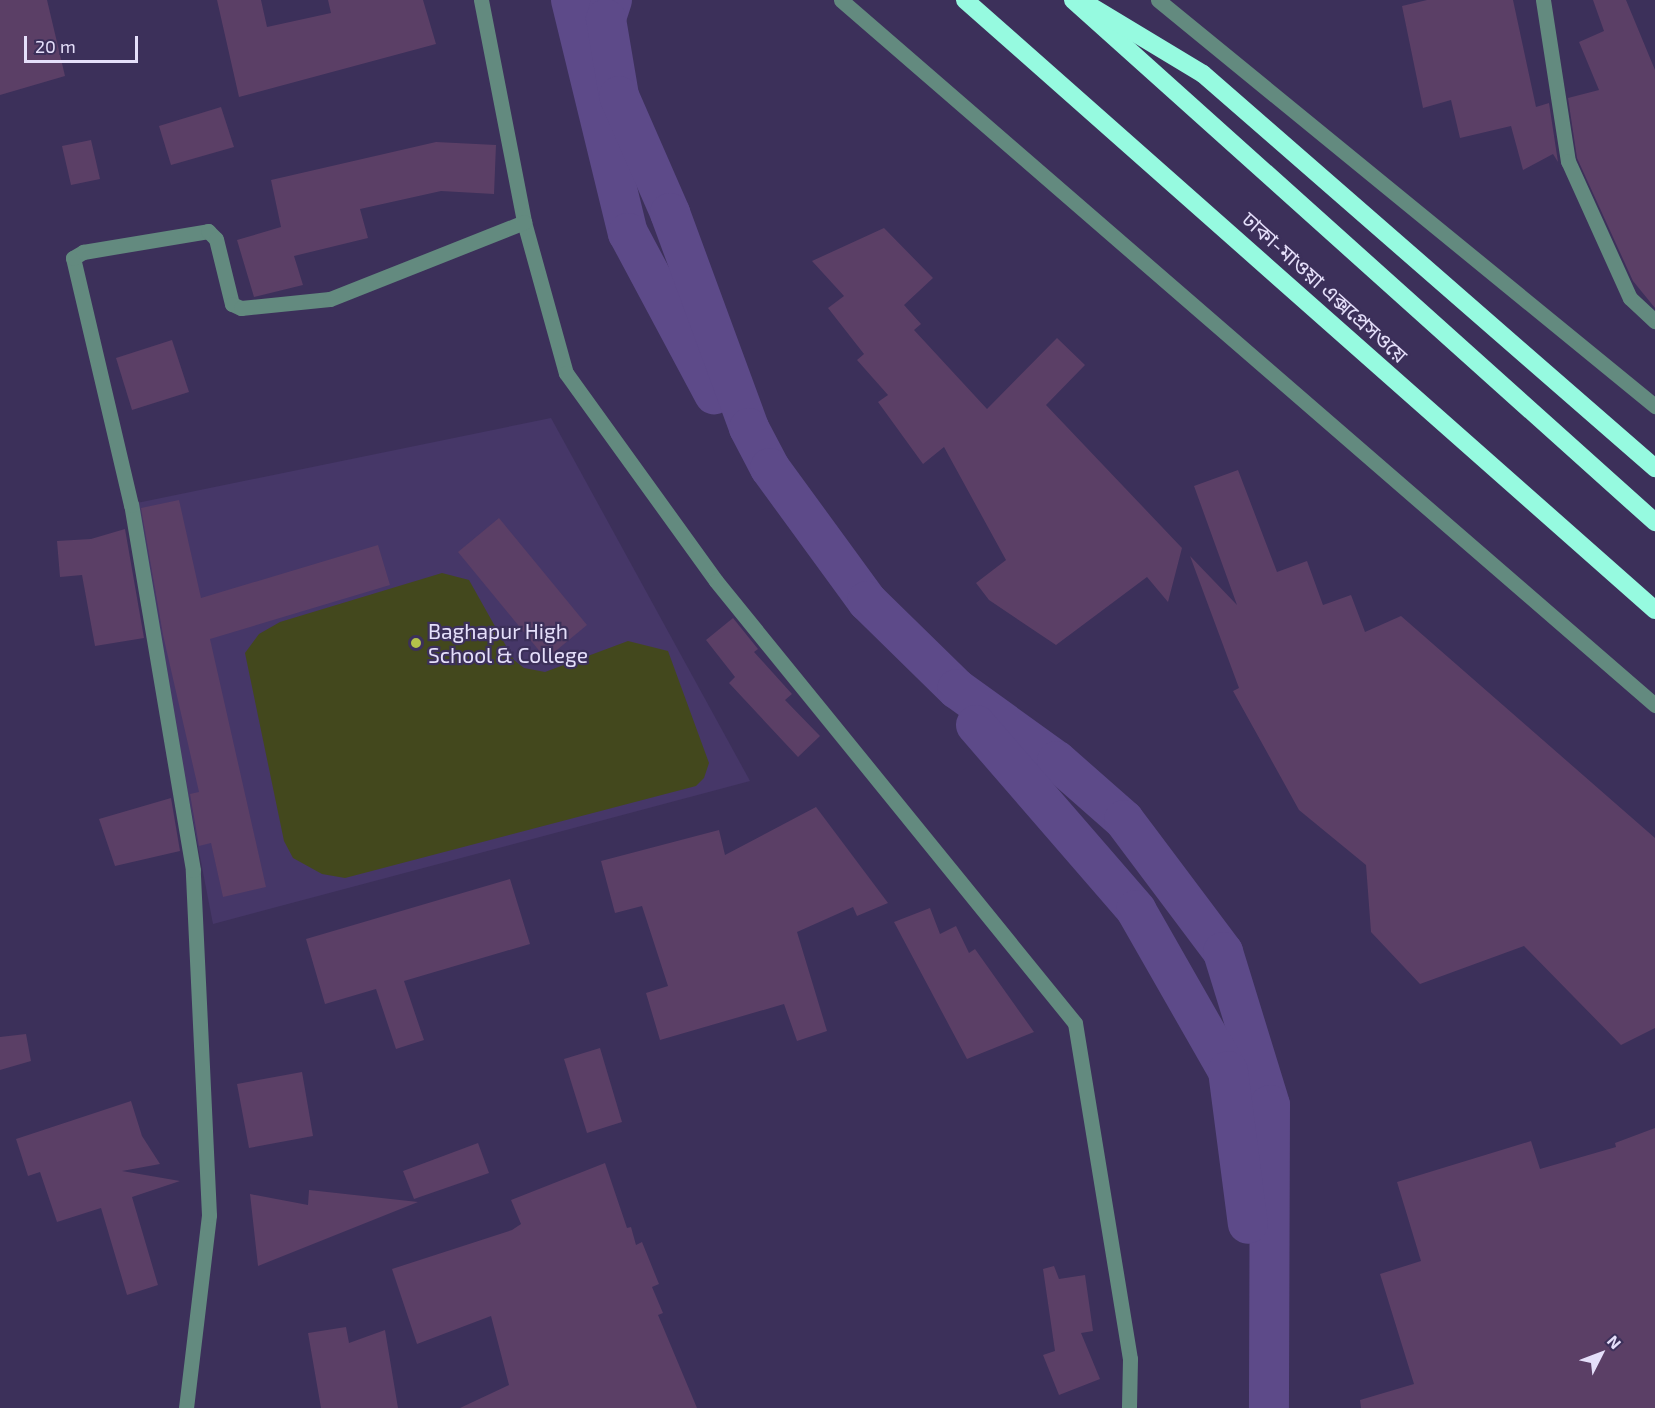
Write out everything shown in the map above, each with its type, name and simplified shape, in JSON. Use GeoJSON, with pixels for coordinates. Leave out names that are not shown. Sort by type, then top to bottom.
{"type":"FeatureCollection","features":[{"type":"Feature","properties":{"kind":"highway","name":"ঢাকা-মাওয়া এক্সপ্রেসওয়ে"},"geometry":{"type":"LineString","coordinates":[[965,0],[1655,610]]}},
{"type":"Feature","properties":{"kind":"highway"},"geometry":{"type":"LineString","coordinates":[[1073,0],[1655,522]]}},
{"type":"Feature","properties":{"kind":"highway"},"geometry":{"type":"LineString","coordinates":[[1080,0],[1203,74],[1655,468]]}},
{"type":"Feature","properties":{"kind":"street"},"geometry":{"type":"LineString","coordinates":[[481,0],[524,222],[566,373],[716,581],[1075,1023],[1130,1359],[1130,1408]]}},
{"type":"Feature","properties":{"kind":"street"},"geometry":{"type":"LineString","coordinates":[[841,0],[1655,705]]}},
{"type":"Feature","properties":{"kind":"street"},"geometry":{"type":"LineString","coordinates":[[1158,0],[1655,406]]}},
{"type":"Feature","properties":{"kind":"street"},"geometry":{"type":"LineString","coordinates":[[1543,0],[1568,161],[1630,298],[1655,321]]}},
{"type":"Feature","properties":{"kind":"street"},"geometry":{"type":"LineString","coordinates":[[186,1408],[209,1215],[193,870],[131,505],[74,258],[83,252],[208,231],[216,239],[232,304],[241,308],[330,299],[524,222]]}},
{"type":"Feature","properties":{"kind":"shaded area","name":"Baghapur High School & College"},"geometry":{"type":"Polygon","coordinates":[[[551,418],[750,781],[213,924],[132,504],[551,418]]]}},
{"type":"Feature","properties":{"kind":"green space"},"geometry":{"type":"Polygon","coordinates":[[[442,573],[469,580],[514,660],[524,668],[545,672],[628,641],[668,651],[709,763],[704,778],[696,786],[345,878],[322,874],[293,858],[284,841],[245,653],[259,634],[280,622],[442,573]]]}},
{"type":"Feature","properties":{"kind":"building"},"geometry":{"type":"Polygon","coordinates":[[[0,0],[47,0],[65,76],[0,95],[0,0]]]}},
{"type":"Feature","properties":{"kind":"building"},"geometry":{"type":"Polygon","coordinates":[[[217,0],[261,0],[267,27],[331,13],[328,0],[423,0],[436,44],[239,97],[217,0]]]}},
{"type":"Feature","properties":{"kind":"building"},"geometry":{"type":"Polygon","coordinates":[[[1427,0],[1513,0],[1536,107],[1549,103],[1558,162],[1553,154],[1523,170],[1511,126],[1460,138],[1451,100],[1423,108],[1402,6],[1427,0]]]}},
{"type":"Feature","properties":{"kind":"building"},"geometry":{"type":"Polygon","coordinates":[[[1593,0],[1626,0],[1655,70],[1655,308],[1633,281],[1577,158],[1568,98],[1599,90],[1579,42],[1604,31],[1593,0]]]}},
{"type":"Feature","properties":{"kind":"building"},"geometry":{"type":"Polygon","coordinates":[[[221,107],[234,147],[171,165],[159,126],[221,107]]]}},
{"type":"Feature","properties":{"kind":"building"},"geometry":{"type":"Polygon","coordinates":[[[91,140],[100,179],[71,185],[62,146],[91,140]]]}},
{"type":"Feature","properties":{"kind":"building"},"geometry":{"type":"Polygon","coordinates":[[[436,142],[496,145],[494,194],[441,191],[360,209],[368,238],[294,256],[303,285],[254,297],[237,240],[281,227],[271,180],[436,142]]]}},
{"type":"Feature","properties":{"kind":"building"},"geometry":{"type":"Polygon","coordinates":[[[884,228],[933,278],[904,305],[921,324],[914,330],[987,409],[1057,338],[1085,365],[1046,405],[1182,548],[1168,602],[1147,577],[1056,645],[989,600],[976,583],[1006,560],[944,447],[923,464],[878,402],[888,395],[857,360],[864,354],[828,308],[844,296],[812,261],[884,228]]]}},
{"type":"Feature","properties":{"kind":"building"},"geometry":{"type":"Polygon","coordinates":[[[172,340],[189,392],[132,410],[116,358],[172,340]]]}},
{"type":"Feature","properties":{"kind":"building"},"geometry":{"type":"Polygon","coordinates":[[[1238,470],[1277,572],[1307,561],[1323,605],[1351,595],[1365,632],[1401,616],[1655,838],[1655,1028],[1621,1045],[1524,946],[1420,984],[1371,932],[1366,865],[1299,810],[1233,691],[1239,688],[1190,556],[1237,605],[1194,486],[1238,470]]]}},
{"type":"Feature","properties":{"kind":"building"},"geometry":{"type":"Polygon","coordinates":[[[179,500],[201,598],[378,545],[390,585],[210,639],[266,887],[223,897],[211,843],[199,846],[190,794],[199,792],[163,635],[141,508],[179,500]]]}},
{"type":"Feature","properties":{"kind":"building"},"geometry":{"type":"Polygon","coordinates":[[[499,518],[587,625],[546,659],[458,552],[499,518]]]}},
{"type":"Feature","properties":{"kind":"building"},"geometry":{"type":"Polygon","coordinates":[[[125,529],[144,638],[95,646],[82,575],[60,577],[57,541],[91,539],[125,529]]]}},
{"type":"Feature","properties":{"kind":"building"},"geometry":{"type":"Polygon","coordinates":[[[733,618],[758,649],[754,652],[792,694],[785,700],[820,736],[798,757],[729,683],[735,677],[706,640],[733,618]]]}},
{"type":"Feature","properties":{"kind":"building"},"geometry":{"type":"Polygon","coordinates":[[[171,798],[180,851],[115,866],[99,819],[171,798]]]}},
{"type":"Feature","properties":{"kind":"building"},"geometry":{"type":"Polygon","coordinates":[[[816,807],[888,903],[857,916],[853,907],[797,932],[827,1031],[797,1041],[784,1004],[660,1040],[646,993],[668,986],[642,906],[615,913],[601,861],[719,830],[725,855],[816,807]]]}},
{"type":"Feature","properties":{"kind":"building"},"geometry":{"type":"Polygon","coordinates":[[[510,879],[530,944],[404,981],[424,1040],[396,1049],[376,989],[325,1004],[306,939],[510,879]]]}},
{"type":"Feature","properties":{"kind":"building"},"geometry":{"type":"Polygon","coordinates":[[[930,908],[940,934],[956,926],[969,953],[975,949],[1034,1032],[967,1059],[894,922],[930,908]]]}},
{"type":"Feature","properties":{"kind":"building"},"geometry":{"type":"Polygon","coordinates":[[[26,1034],[31,1061],[0,1070],[0,1037],[26,1034]]]}},
{"type":"Feature","properties":{"kind":"building"},"geometry":{"type":"Polygon","coordinates":[[[600,1048],[622,1122],[587,1133],[564,1059],[600,1048]]]}},
{"type":"Feature","properties":{"kind":"building"},"geometry":{"type":"Polygon","coordinates":[[[302,1072],[313,1136],[249,1148],[237,1084],[302,1072]]]}},
{"type":"Feature","properties":{"kind":"building"},"geometry":{"type":"Polygon","coordinates":[[[131,1101],[142,1136],[160,1164],[122,1171],[180,1181],[132,1197],[158,1285],[127,1295],[101,1208],[57,1222],[40,1172],[28,1176],[16,1139],[131,1101]]]}},
{"type":"Feature","properties":{"kind":"building"},"geometry":{"type":"Polygon","coordinates":[[[1655,1128],[1655,1408],[1361,1408],[1360,1400],[1414,1384],[1380,1274],[1421,1261],[1397,1182],[1531,1141],[1540,1169],[1616,1147],[1615,1143],[1655,1128]]]}},
{"type":"Feature","properties":{"kind":"building"},"geometry":{"type":"Polygon","coordinates":[[[478,1143],[489,1173],[414,1199],[403,1171],[478,1143]]]}},
{"type":"Feature","properties":{"kind":"building"},"geometry":{"type":"Polygon","coordinates":[[[605,1163],[627,1228],[631,1227],[636,1245],[642,1242],[659,1284],[652,1287],[663,1313],[658,1315],[697,1408],[460,1408],[509,1385],[491,1316],[417,1344],[392,1269],[512,1230],[521,1224],[511,1200],[605,1163]]]}},
{"type":"Feature","properties":{"kind":"building"},"geometry":{"type":"Polygon","coordinates":[[[309,1190],[418,1202],[258,1266],[250,1194],[308,1205],[309,1190]]]}},
{"type":"Feature","properties":{"kind":"building"},"geometry":{"type":"Polygon","coordinates":[[[1054,1266],[1059,1279],[1085,1275],[1093,1331],[1081,1333],[1100,1379],[1059,1395],[1043,1355],[1055,1351],[1043,1269],[1054,1266]]]}},
{"type":"Feature","properties":{"kind":"building"},"geometry":{"type":"Polygon","coordinates":[[[346,1327],[349,1343],[385,1330],[398,1408],[321,1408],[308,1333],[346,1327]]]}},
{"type":"Feature","properties":{"kind":"waterway"},"geometry":{"type":"LineString","coordinates":[[571,0],[628,233],[714,394]]}},
{"type":"Feature","properties":{"kind":"waterway"},"geometry":{"type":"LineString","coordinates":[[612,0],[606,19],[619,96],[670,213],[749,428],[770,468],[867,601],[957,689],[1057,761],[1124,820],[1223,952],[1270,1105],[1269,1408]]}},
{"type":"Feature","properties":{"kind":"waterway"},"geometry":{"type":"LineString","coordinates":[[976,725],[1136,910],[1228,1071],[1248,1224]]}},
{"type":"Feature","properties":{"kind":"place","name":"Baghapur High School & College"},"geometry":{"type":"Point","coordinates":[416,643]}}]}
